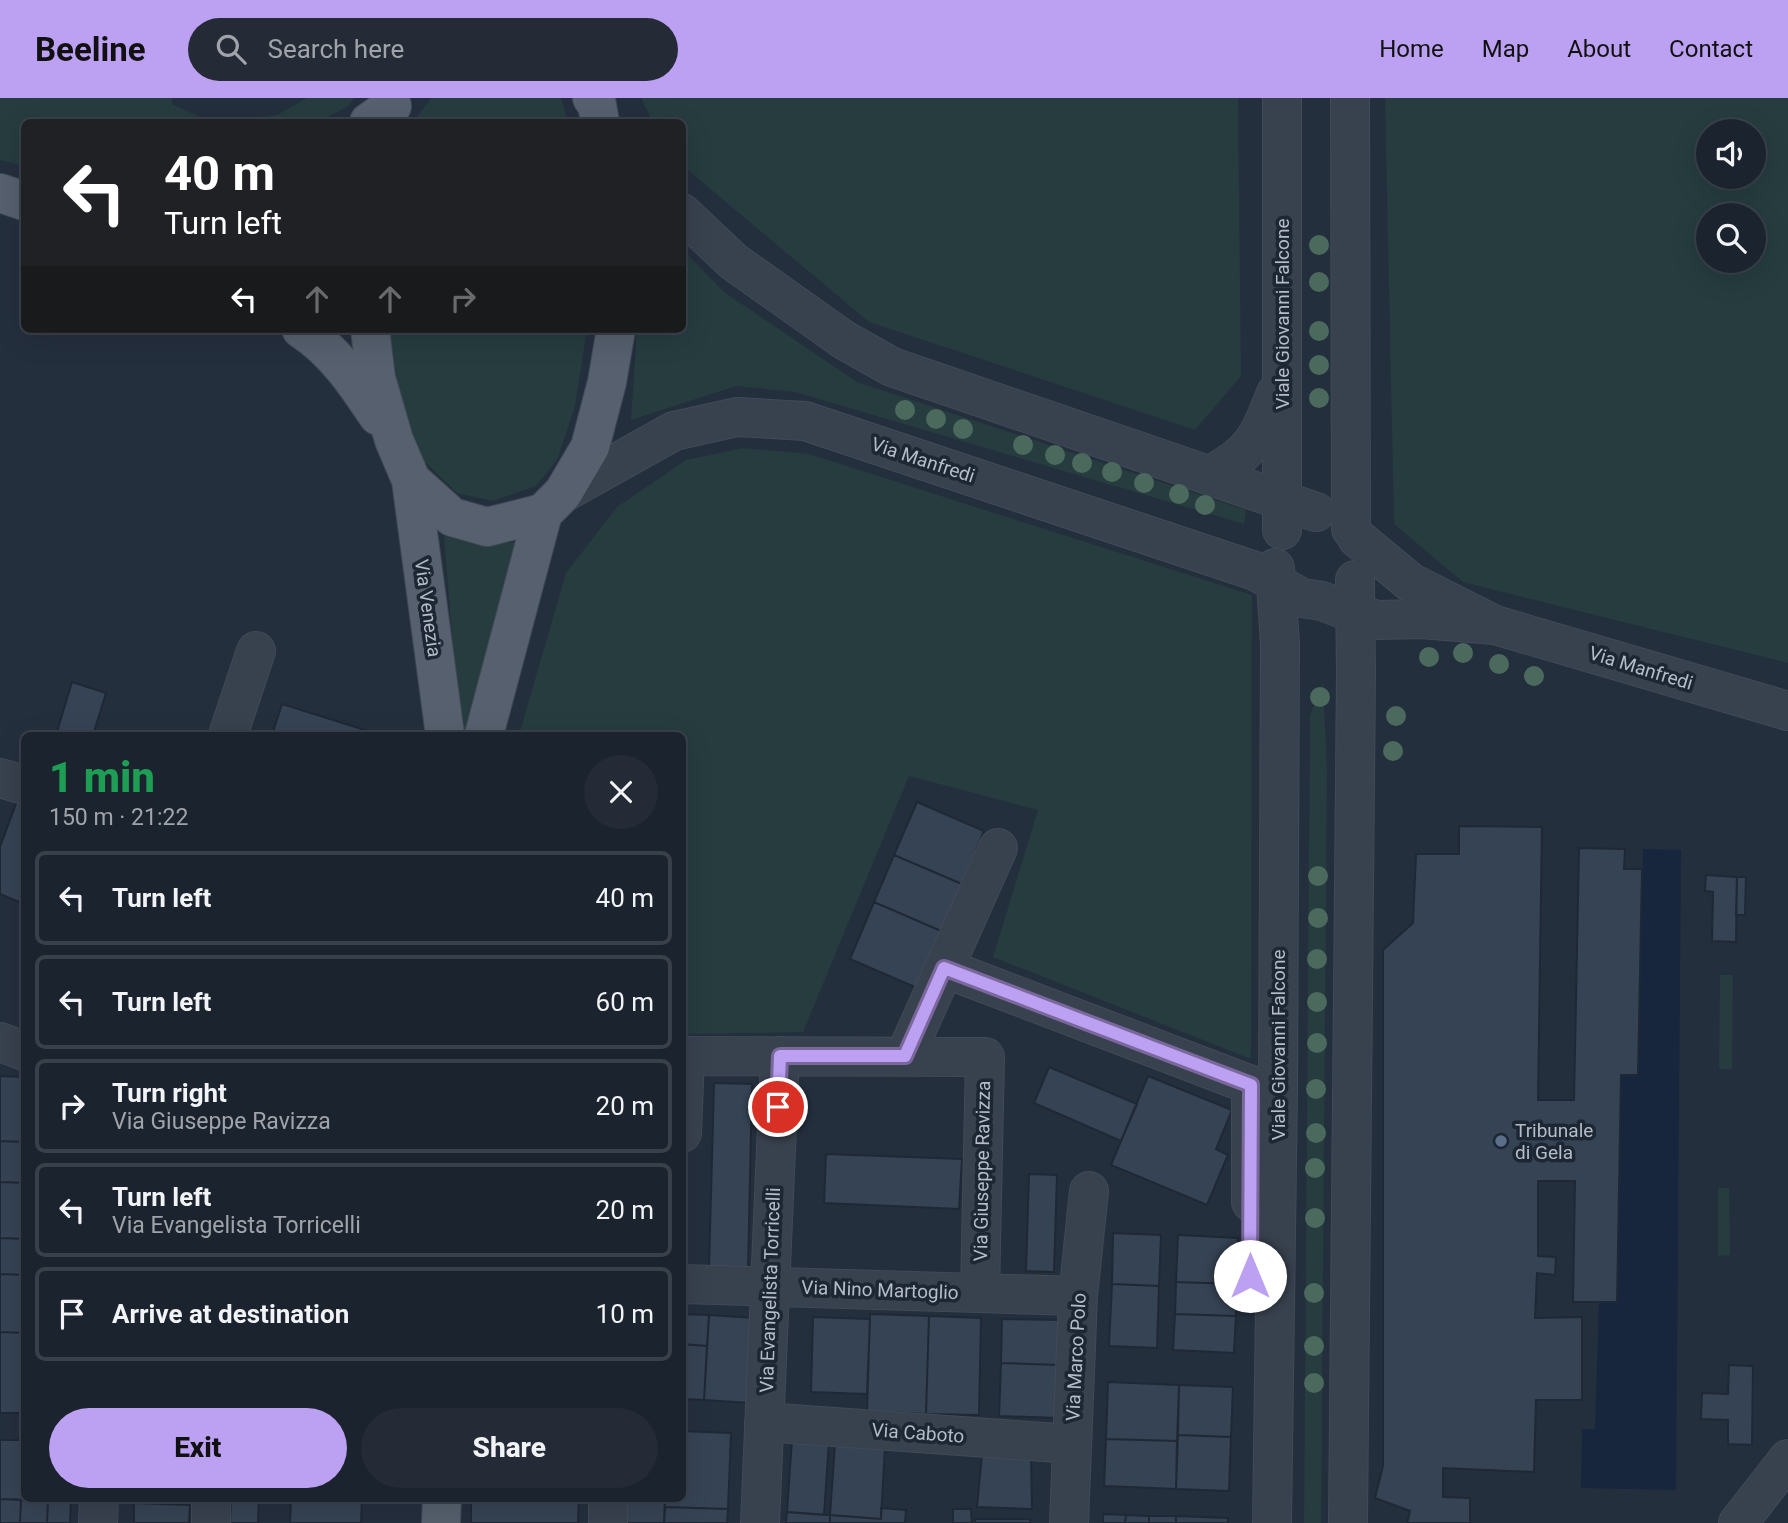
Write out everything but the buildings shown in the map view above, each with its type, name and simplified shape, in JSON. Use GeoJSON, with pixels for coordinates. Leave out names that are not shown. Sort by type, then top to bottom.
{"type":"FeatureCollection","features":[{"type":"Feature","properties":{"kind":"main road"},"geometry":{"type":"LineString","coordinates":[[307,333],[318,340],[350,374],[394,440]]}},
{"type":"Feature","properties":{"kind":"main road"},"geometry":{"type":"LineString","coordinates":[[370,333],[376,378],[394,440],[411,480],[452,517],[486,527],[553,503]]}},
{"type":"Feature","properties":{"kind":"main road"},"geometry":{"type":"LineString","coordinates":[[485,732],[553,503],[590,447],[607,382],[615,333]]}},
{"type":"Feature","properties":{"kind":"main road","name":"Via Venezia"},"geometry":{"type":"LineString","coordinates":[[411,480],[445,732]]}},
{"type":"Feature","properties":{"kind":"main road"},"geometry":{"type":"LineString","coordinates":[[442,1502],[442,1523]]}},
{"type":"Feature","properties":{"kind":"street","name":"Viale Giovanni Falcone"},"geometry":{"type":"LineString","coordinates":[[1282,98],[1281,378],[1293,514]]}},
{"type":"Feature","properties":{"kind":"street"},"geometry":{"type":"LineString","coordinates":[[1348,1523],[1356,674],[1344,598],[1361,559],[1354,533],[1350,98]]}},
{"type":"Feature","properties":{"kind":"street"},"geometry":{"type":"LineString","coordinates":[[686,217],[734,262],[844,340],[892,367],[1210,475],[1293,514],[1336,517],[1410,582],[1495,625]]}},
{"type":"Feature","properties":{"kind":"street"},"geometry":{"type":"LineString","coordinates":[[1210,475],[1243,455],[1261,432],[1281,378]]}},
{"type":"Feature","properties":{"kind":"street","name":"Via Manfredi"},"geometry":{"type":"LineString","coordinates":[[553,503],[674,431],[737,417],[805,421],[1278,579]]}},
{"type":"Feature","properties":{"kind":"street"},"geometry":{"type":"LineString","coordinates":[[1293,514],[1274,548],[1278,579],[1302,598],[1344,598],[1378,620],[1405,619],[1495,625]]}},
{"type":"Feature","properties":{"kind":"street","name":"Viale Giovanni Falcone"},"geometry":{"type":"LineString","coordinates":[[1272,1523],[1265,1088],[1280,644],[1278,579]]}},
{"type":"Feature","properties":{"kind":"street"},"geometry":{"type":"LineString","coordinates":[[1356,674],[1378,642],[1405,619]]}},
{"type":"Feature","properties":{"kind":"street","name":"Via Manfredi"},"geometry":{"type":"LineString","coordinates":[[1495,625],[1788,711]]}},
{"type":"Feature","properties":{"kind":"street"},"geometry":{"type":"LineString","coordinates":[[229,732],[256,651]]}},
{"type":"Feature","properties":{"kind":"street"},"geometry":{"type":"LineString","coordinates":[[0,778],[21,784]]}},
{"type":"Feature","properties":{"kind":"street"},"geometry":{"type":"LineString","coordinates":[[905,1056],[998,848]]}},
{"type":"Feature","properties":{"kind":"street"},"geometry":{"type":"LineString","coordinates":[[944,968],[1265,1088],[1250,1523]]}},
{"type":"Feature","properties":{"kind":"street"},"geometry":{"type":"LineString","coordinates":[[0,1042],[21,1050]]}},
{"type":"Feature","properties":{"kind":"street","name":"Via Giuseppe Ravizza"},"geometry":{"type":"LineString","coordinates":[[686,1056],[985,1057],[980,1293]]}},
{"type":"Feature","properties":{"kind":"street","name":"Via Evangelista Torricelli"},"geometry":{"type":"LineString","coordinates":[[760,1523],[780,1056]]}},
{"type":"Feature","properties":{"kind":"street","name":"Via Marco Polo"},"geometry":{"type":"LineString","coordinates":[[1069,1523],[1078,1296],[1089,1191]]}},
{"type":"Feature","properties":{"kind":"street","name":"Via Nino Martoglio"},"geometry":{"type":"LineString","coordinates":[[686,1284],[1078,1296]]}},
{"type":"Feature","properties":{"kind":"street","name":"Via Caboto"},"geometry":{"type":"LineString","coordinates":[[764,1422],[1072,1444]]}},
{"type":"Feature","properties":{"kind":"street"},"geometry":{"type":"LineString","coordinates":[[1738,1523],[1788,1459]]}},
{"type":"Feature","properties":{"kind":"street"},"geometry":{"type":"LineString","coordinates":[[98,1523],[99,1502]]}},
{"type":"Feature","properties":{"kind":"street"},"geometry":{"type":"LineString","coordinates":[[211,1502],[211,1523]]}},
{"type":"Feature","properties":{"kind":"street"},"geometry":{"type":"LineString","coordinates":[[608,1502],[608,1523]]}},
{"type":"Feature","properties":{"kind":"green space"},"geometry":{"type":"Polygon","coordinates":[[[0,98],[172,98],[172,104],[204,119],[21,119],[21,165],[0,160],[0,98]]]}},
{"type":"Feature","properties":{"kind":"green space"},"geometry":{"type":"Polygon","coordinates":[[[307,98],[354,98],[348,106],[325,119],[243,119],[277,115],[307,98]]]}},
{"type":"Feature","properties":{"kind":"green space"},"geometry":{"type":"Polygon","coordinates":[[[431,98],[561,98],[567,119],[416,119],[431,98]]]}},
{"type":"Feature","properties":{"kind":"green space"},"geometry":{"type":"Polygon","coordinates":[[[641,98],[1238,98],[1241,376],[1195,430],[869,322],[686,169],[686,119],[652,119],[641,98]]]}},
{"type":"Feature","properties":{"kind":"green space"},"geometry":{"type":"Polygon","coordinates":[[[1385,98],[1788,98],[1788,663],[1463,582],[1394,524],[1385,98]]]}},
{"type":"Feature","properties":{"kind":"green space"},"geometry":{"type":"Polygon","coordinates":[[[686,253],[724,292],[857,382],[1246,510],[1244,524],[795,392],[736,386],[631,420],[637,333],[686,333],[686,253]]]}},
{"type":"Feature","properties":{"kind":"green space"},"geometry":{"type":"Polygon","coordinates":[[[388,333],[586,333],[575,406],[557,460],[536,486],[493,501],[457,493],[422,459],[400,396],[388,333]]]}},
{"type":"Feature","properties":{"kind":"green space"},"geometry":{"type":"Polygon","coordinates":[[[743,448],[809,454],[1252,595],[1251,1059],[993,957],[1038,810],[909,776],[803,1032],[686,1034],[686,732],[520,732],[566,573],[617,507],[686,460],[743,448]]]}},
{"type":"Feature","properties":{"kind":"green space"},"geometry":{"type":"Polygon","coordinates":[[[444,536],[480,546],[524,541],[466,732],[460,732],[444,536]]]}},
{"type":"Feature","properties":{"kind":"green space"},"geometry":{"type":"Polygon","coordinates":[[[1323,682],[1327,770],[1321,1523],[1304,1523],[1310,716],[1323,682]]]}},
{"type":"Feature","properties":{"kind":"green space"},"geometry":{"type":"Polygon","coordinates":[[[1720,975],[1733,975],[1732,1069],[1719,1069],[1720,975]]]}},
{"type":"Feature","properties":{"kind":"green space"},"geometry":{"type":"Polygon","coordinates":[[[1718,1188],[1729,1188],[1730,1255],[1718,1256],[1718,1188]]]}},
{"type":"Feature","properties":{"kind":"water"},"geometry":{"type":"Polygon","coordinates":[[[1643,849],[1681,850],[1676,1490],[1581,1488],[1582,1429],[1595,1429],[1599,1302],[1621,1075],[1638,1075],[1643,849]]]}},
{"type":"Feature","properties":{"kind":"place","name":"Tribunale di Gela"},"geometry":{"type":"Point","coordinates":[1501,1141]}},
{"type":"Feature","properties":{"kind":"route"},"geometry":{"type":"LineString","coordinates":[[778,1107],[780,1056],[905,1056],[944,968],[1251,1085],[1250,1276]]}}]}
